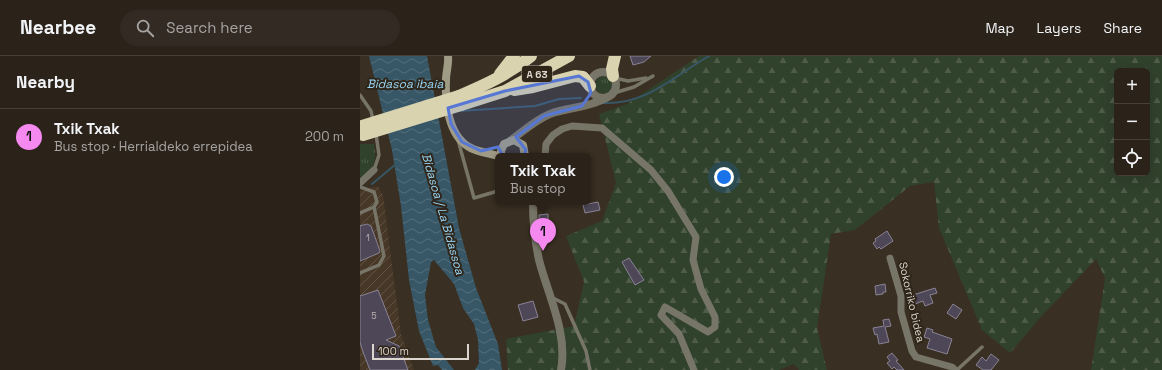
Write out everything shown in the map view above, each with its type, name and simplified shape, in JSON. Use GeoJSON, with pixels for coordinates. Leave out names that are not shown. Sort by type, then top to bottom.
{"type":"FeatureCollection","features":[{"type":"Feature","properties":{"kind":"highway"},"geometry":{"type":"LineString","coordinates":[[494,81],[514,56]]}},
{"type":"Feature","properties":{"kind":"highway","name":"A 63"},"geometry":{"type":"LineString","coordinates":[[460,100],[510,72],[530,56]]}},
{"type":"Feature","properties":{"kind":"highway","name":"A 63"},"geometry":{"type":"LineString","coordinates":[[361,131],[460,100],[505,91],[569,56]]}},
{"type":"Feature","properties":{"kind":"highway"},"geometry":{"type":"LineString","coordinates":[[614,77],[612,69],[615,56]]}},
{"type":"Feature","properties":{"kind":"highway"},"geometry":{"type":"LineString","coordinates":[[505,91],[533,87],[575,76],[583,78],[591,88]]}},
{"type":"Feature","properties":{"kind":"main road"},"geometry":{"type":"LineString","coordinates":[[449,57],[446,78],[446,98],[451,124],[457,136],[470,148],[495,155]]}},
{"type":"Feature","properties":{"kind":"main road"},"geometry":{"type":"LineString","coordinates":[[481,151],[502,147],[511,140],[519,142],[523,145],[524,153]]}},
{"type":"Feature","properties":{"kind":"main road"},"geometry":{"type":"LineString","coordinates":[[501,153],[502,147]]}},
{"type":"Feature","properties":{"kind":"street"},"geometry":{"type":"LineString","coordinates":[[511,140],[526,128],[550,114],[578,109],[593,105],[606,98],[614,93],[617,86],[614,77],[606,72],[598,73],[592,78],[588,100],[578,109]]}},
{"type":"Feature","properties":{"kind":"street"},"geometry":{"type":"LineString","coordinates":[[591,88],[598,97],[606,98]]}},
{"type":"Feature","properties":{"kind":"street"},"geometry":{"type":"LineString","coordinates":[[545,153],[546,144],[553,135],[562,129],[572,126],[602,128],[651,170],[668,191],[696,237],[693,260],[701,289],[715,317],[715,327],[708,332],[665,307],[661,315],[679,334],[694,370]]}},
{"type":"Feature","properties":{"kind":"street"},"geometry":{"type":"LineString","coordinates":[[523,145],[526,128]]}},
{"type":"Feature","properties":{"kind":"street"},"geometry":{"type":"LineString","coordinates":[[360,182],[374,170]]}},
{"type":"Feature","properties":{"kind":"street"},"geometry":{"type":"LineString","coordinates":[[533,205],[533,224],[538,252],[563,342],[561,370]]}},
{"type":"Feature","properties":{"kind":"street","name":"Sokorriko bidea"},"geometry":{"type":"LineString","coordinates":[[890,258],[901,296],[901,312],[912,351],[916,357],[952,367],[956,370]]}},
{"type":"Feature","properties":{"kind":"lane"},"geometry":{"type":"LineString","coordinates":[[614,77],[633,81],[653,76],[634,87],[614,93]]}},
{"type":"Feature","properties":{"kind":"lane"},"geometry":{"type":"LineString","coordinates":[[360,95],[371,111],[377,140],[379,154],[374,170]]}},
{"type":"Feature","properties":{"kind":"lane"},"geometry":{"type":"LineString","coordinates":[[457,136],[474,198],[495,192]]}},
{"type":"Feature","properties":{"kind":"lane"},"geometry":{"type":"LineString","coordinates":[[360,187],[374,192],[377,202],[374,207],[360,213]]}},
{"type":"Feature","properties":{"kind":"lane"},"geometry":{"type":"LineString","coordinates":[[360,273],[379,265],[384,256],[374,207]]}},
{"type":"Feature","properties":{"kind":"lane"},"geometry":{"type":"LineString","coordinates":[[550,297],[565,304],[586,351],[590,370]]}},
{"type":"Feature","properties":{"kind":"lane"},"geometry":{"type":"LineString","coordinates":[[956,370],[982,347]]}},
{"type":"Feature","properties":{"kind":"highlighted area"},"geometry":{"type":"Polygon","coordinates":[[[579,76],[588,82],[591,93],[582,106],[544,116],[516,137],[526,150],[521,162],[507,163],[498,147],[481,151],[462,142],[451,124],[448,108],[505,91],[571,77],[579,76]]]}},
{"type":"Feature","properties":{"kind":"shaded area"},"geometry":{"type":"Polygon","coordinates":[[[378,186],[383,195],[401,334],[414,370],[360,370],[360,190],[378,186]]]}},
{"type":"Feature","properties":{"kind":"green space"},"geometry":{"type":"Polygon","coordinates":[[[699,56],[1162,56],[1162,370],[1091,370],[1105,278],[1096,259],[1040,318],[1010,353],[982,330],[939,228],[934,182],[910,186],[855,230],[831,234],[817,328],[827,370],[799,370],[794,364],[779,370],[508,370],[506,339],[574,326],[584,282],[566,236],[602,221],[616,183],[599,114],[627,104],[699,56]]]}},
{"type":"Feature","properties":{"kind":"green space"},"geometry":{"type":"Polygon","coordinates":[[[600,76],[608,76],[613,81],[611,92],[608,94],[600,94],[595,89],[595,81],[600,76]]]}},
{"type":"Feature","properties":{"kind":"green space"},"geometry":{"type":"Polygon","coordinates":[[[360,144],[374,144],[375,159],[369,172],[360,177],[360,144]]]}},
{"type":"Feature","properties":{"kind":"water","name":"Bidasoa ibaia"},"geometry":{"type":"Polygon","coordinates":[[[369,56],[427,56],[459,228],[476,288],[498,344],[502,370],[475,370],[479,363],[478,340],[474,324],[463,308],[454,284],[434,260],[431,262],[425,295],[428,320],[436,347],[454,370],[442,370],[438,365],[433,366],[419,331],[409,280],[401,206],[392,150],[369,56]]]}},
{"type":"Feature","properties":{"kind":"building"},"geometry":{"type":"Polygon","coordinates":[[[630,56],[651,56],[644,62],[633,65],[630,56]]]}},
{"type":"Feature","properties":{"kind":"building"},"geometry":{"type":"Polygon","coordinates":[[[598,202],[600,210],[585,213],[583,205],[591,205],[591,203],[598,202]]]}},
{"type":"Feature","properties":{"kind":"building"},"geometry":{"type":"Polygon","coordinates":[[[548,214],[546,232],[540,233],[539,215],[548,214]]]}},
{"type":"Feature","properties":{"kind":"building"},"geometry":{"type":"Polygon","coordinates":[[[367,224],[371,226],[380,251],[379,253],[360,261],[360,226],[367,224]]]}},
{"type":"Feature","properties":{"kind":"building"},"geometry":{"type":"Polygon","coordinates":[[[887,231],[893,241],[881,249],[879,247],[877,249],[873,243],[876,241],[875,239],[887,231]]]}},
{"type":"Feature","properties":{"kind":"building"},"geometry":{"type":"Polygon","coordinates":[[[629,258],[644,280],[635,285],[622,262],[629,258]]]}},
{"type":"Feature","properties":{"kind":"building"},"geometry":{"type":"Polygon","coordinates":[[[885,284],[886,292],[876,295],[875,286],[885,284]]]}},
{"type":"Feature","properties":{"kind":"building"},"geometry":{"type":"Polygon","coordinates":[[[935,288],[937,293],[930,295],[933,303],[925,306],[923,301],[915,304],[913,295],[935,288]]]}},
{"type":"Feature","properties":{"kind":"building"},"geometry":{"type":"Polygon","coordinates":[[[378,290],[396,336],[386,340],[399,346],[408,370],[370,370],[363,352],[360,342],[360,296],[378,290]]]}},
{"type":"Feature","properties":{"kind":"building"},"geometry":{"type":"Polygon","coordinates":[[[533,301],[538,317],[523,321],[518,305],[533,301]]]}},
{"type":"Feature","properties":{"kind":"building"},"geometry":{"type":"Polygon","coordinates":[[[953,304],[962,310],[956,319],[947,313],[953,304]]]}},
{"type":"Feature","properties":{"kind":"building"},"geometry":{"type":"Polygon","coordinates":[[[889,319],[891,326],[885,327],[889,342],[879,344],[877,334],[875,335],[873,328],[884,326],[883,320],[889,319]]]}},
{"type":"Feature","properties":{"kind":"building"},"geometry":{"type":"Polygon","coordinates":[[[927,328],[933,330],[932,332],[952,339],[947,354],[927,348],[930,339],[924,337],[927,328]]]}},
{"type":"Feature","properties":{"kind":"building"},"geometry":{"type":"Polygon","coordinates":[[[892,353],[898,360],[896,361],[904,370],[897,370],[894,367],[892,369],[887,363],[890,361],[887,357],[892,353]]]}},
{"type":"Feature","properties":{"kind":"building"},"geometry":{"type":"Polygon","coordinates":[[[991,354],[999,360],[991,370],[983,370],[976,365],[982,357],[986,361],[991,354]]]}},
{"type":"Feature","properties":{"kind":"waterway"},"geometry":{"type":"LineString","coordinates":[[603,103],[618,102],[646,95],[671,81],[709,56]]}},
{"type":"Feature","properties":{"kind":"waterway"},"geometry":{"type":"LineString","coordinates":[[459,111],[535,106],[559,99],[581,98]]}},
{"type":"Feature","properties":{"kind":"waterway"},"geometry":{"type":"LineString","coordinates":[[372,184],[396,164]]}},
{"type":"Feature","properties":{"kind":"place","name":"Txik Txak"},"geometry":{"type":"Point","coordinates":[543,251]}},
{"type":"Feature","properties":{"kind":"water label","name":"Bidasoa / La Bidassoa"},"geometry":{"type":"Point","coordinates":[443,214]}}]}
